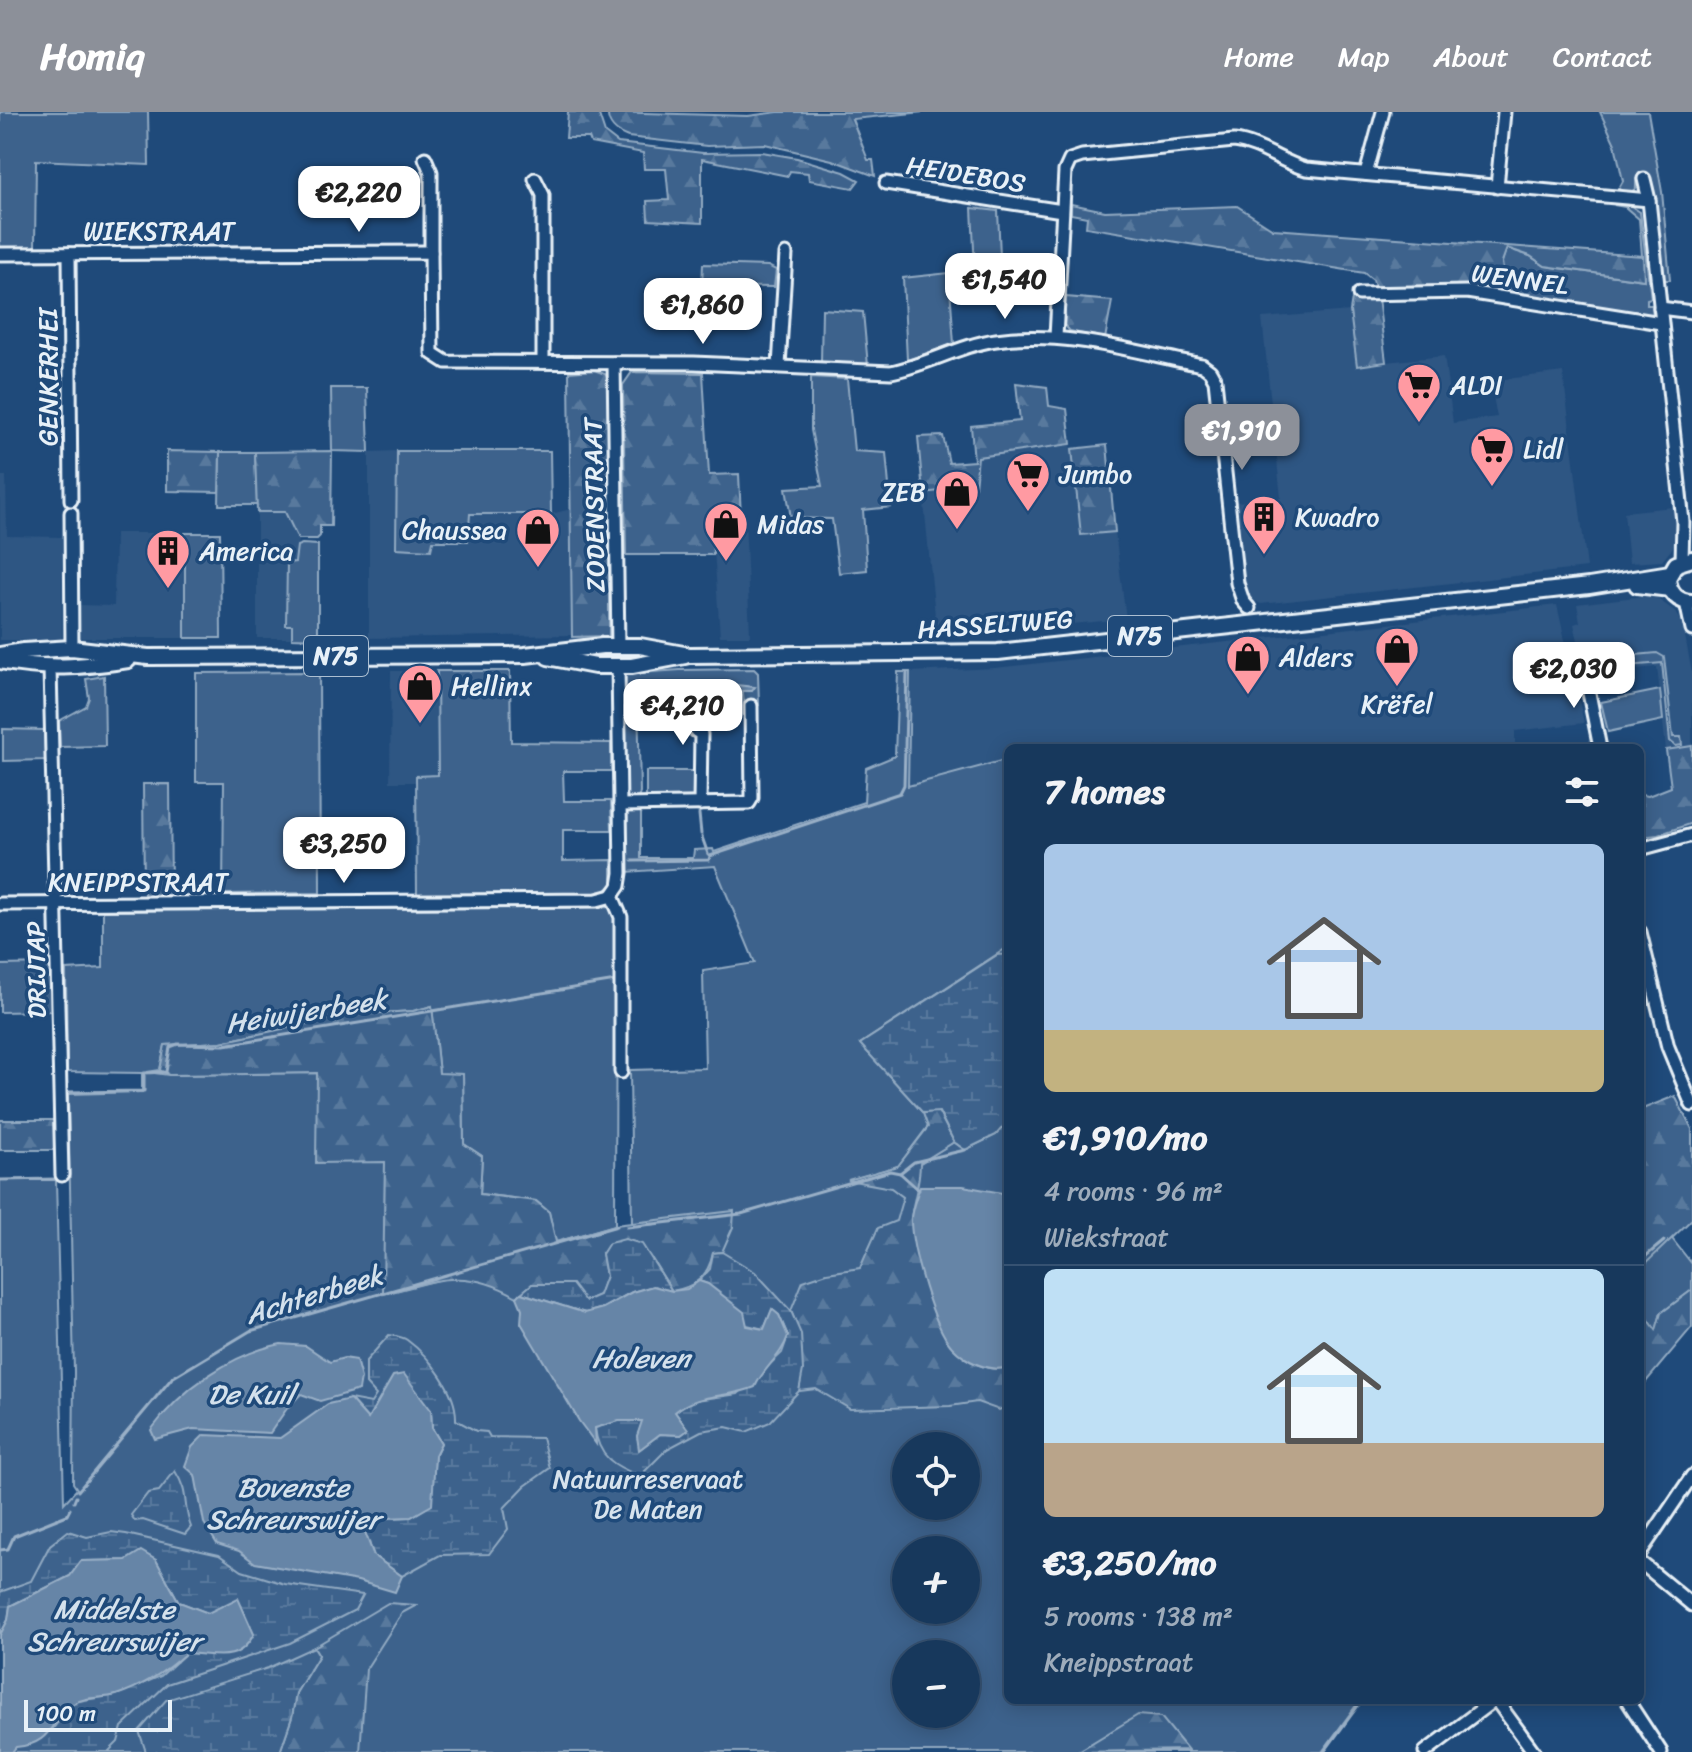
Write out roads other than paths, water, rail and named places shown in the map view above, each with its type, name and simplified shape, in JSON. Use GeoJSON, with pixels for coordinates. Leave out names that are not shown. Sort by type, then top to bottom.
{"type":"FeatureCollection","features":[{"type":"Feature","properties":{"kind":"main road"},"geometry":{"type":"LineString","coordinates":[[1689,559],[1670,573],[1670,589],[1674,595],[1689,602]]}},
{"type":"Feature","properties":{"kind":"main road","name":"HASSELTWEG"},"geometry":{"type":"LineString","coordinates":[[0,655],[72,648],[148,657],[525,655],[618,646],[640,646],[689,655],[998,652],[1589,586],[1670,573]]}},
{"type":"Feature","properties":{"kind":"main road","name":"HASSELTWEG"},"geometry":{"type":"LineString","coordinates":[[1589,586],[1647,584],[1670,589]]}},
{"type":"Feature","properties":{"kind":"main road"},"geometry":{"type":"LineString","coordinates":[[618,646],[625,649],[628,656],[625,663],[618,666]]}},
{"type":"Feature","properties":{"kind":"main road"},"geometry":{"type":"LineString","coordinates":[[72,648],[79,657],[75,668]]}},
{"type":"Feature","properties":{"kind":"main road"},"geometry":{"type":"LineString","coordinates":[[48,649],[42,659],[50,668]]}},
{"type":"Feature","properties":{"kind":"main road","name":"HASSELTWEG"},"geometry":{"type":"LineString","coordinates":[[525,655],[595,666],[640,666],[689,655]]}},
{"type":"Feature","properties":{"kind":"main road","name":"HASSELTWEG"},"geometry":{"type":"LineString","coordinates":[[0,661],[75,668],[148,657]]}},
{"type":"Feature","properties":{"kind":"street"},"geometry":{"type":"LineString","coordinates":[[1366,174],[1383,112]]}},
{"type":"Feature","properties":{"kind":"street"},"geometry":{"type":"LineString","coordinates":[[1497,187],[1504,112]]}},
{"type":"Feature","properties":{"kind":"street"},"geometry":{"type":"LineString","coordinates":[[1056,337],[1065,171],[1070,160],[1082,156],[1234,141],[1306,169],[1649,200]]}},
{"type":"Feature","properties":{"kind":"street"},"geometry":{"type":"LineString","coordinates":[[425,158],[431,172],[432,353],[446,362],[779,366],[891,372],[979,343],[999,339],[1056,337],[1202,365],[1215,380],[1237,583],[1249,608]]}},
{"type":"Feature","properties":{"kind":"street"},"geometry":{"type":"LineString","coordinates":[[535,179],[543,195],[543,362]]}},
{"type":"Feature","properties":{"kind":"street"},"geometry":{"type":"LineString","coordinates":[[1644,179],[1649,200],[1689,559]]}},
{"type":"Feature","properties":{"kind":"street","name":"HEIDEBOS"},"geometry":{"type":"LineString","coordinates":[[886,183],[1062,211]]}},
{"type":"Feature","properties":{"kind":"street","name":"WIEKSTRAAT"},"geometry":{"type":"LineString","coordinates":[[0,254],[431,252]]}},
{"type":"Feature","properties":{"kind":"street","name":"GENKERHEI"},"geometry":{"type":"LineString","coordinates":[[69,254],[72,648]]}},
{"type":"Feature","properties":{"kind":"street"},"geometry":{"type":"LineString","coordinates":[[779,366],[786,254]]}},
{"type":"Feature","properties":{"kind":"street","name":"WENNEL"},"geometry":{"type":"LineString","coordinates":[[1367,291],[1467,292],[1661,323]]}},
{"type":"Feature","properties":{"kind":"street"},"geometry":{"type":"LineString","coordinates":[[1660,308],[1692,312]]}},
{"type":"Feature","properties":{"kind":"street","name":"ZODENSTRAAT"},"geometry":{"type":"LineString","coordinates":[[614,363],[618,646]]}},
{"type":"Feature","properties":{"kind":"street"},"geometry":{"type":"LineString","coordinates":[[1689,602],[1692,630]]}},
{"type":"Feature","properties":{"kind":"street"},"geometry":{"type":"LineString","coordinates":[[1578,662],[1585,673],[1599,744]]}},
{"type":"Feature","properties":{"kind":"street"},"geometry":{"type":"LineString","coordinates":[[618,666],[621,873],[619,886],[612,896],[621,917],[621,1072]]}},
{"type":"Feature","properties":{"kind":"street","name":"DRIJTAP"},"geometry":{"type":"LineString","coordinates":[[50,668],[62,1175]]}},
{"type":"Feature","properties":{"kind":"street"},"geometry":{"type":"LineString","coordinates":[[700,695],[696,731],[701,734],[700,804]]}},
{"type":"Feature","properties":{"kind":"street"},"geometry":{"type":"LineString","coordinates":[[620,805],[749,803],[752,798],[751,706]]}},
{"type":"Feature","properties":{"kind":"street"},"geometry":{"type":"LineString","coordinates":[[1644,848],[1692,835]]}},
{"type":"Feature","properties":{"kind":"street","name":"KNEIPPSTRAAT"},"geometry":{"type":"LineString","coordinates":[[0,904],[597,900],[612,896]]}},
{"type":"Feature","properties":{"kind":"street"},"geometry":{"type":"LineString","coordinates":[[1644,948],[1668,1047],[1692,1105]]}},
{"type":"Feature","properties":{"kind":"street"},"geometry":{"type":"LineString","coordinates":[[1644,1547],[1692,1476]]}},
{"type":"Feature","properties":{"kind":"street"},"geometry":{"type":"LineString","coordinates":[[1644,1565],[1692,1605]]}},
{"type":"Feature","properties":{"kind":"street"},"geometry":{"type":"LineString","coordinates":[[1425,1752],[1490,1704]]}},
{"type":"Feature","properties":{"kind":"street"},"geometry":{"type":"LineString","coordinates":[[1498,1704],[1534,1752]]}},
{"type":"Feature","properties":{"kind":"street"},"geometry":{"type":"LineString","coordinates":[[1630,1704],[1661,1752]]}},
{"type":"Feature","properties":{"kind":"water"},"geometry":{"type":"Polygon","coordinates":[[[727,684],[755,687],[752,691],[656,691],[653,687],[657,685],[727,684]]]}},
{"type":"Feature","properties":{"kind":"water"},"geometry":{"type":"Polygon","coordinates":[[[920,1186],[963,1186],[1004,1193],[1004,1368],[985,1367],[964,1357],[945,1337],[919,1268],[912,1235],[912,1213],[920,1186]]]}},
{"type":"Feature","properties":{"kind":"water","name":"Holeven"},"geometry":{"type":"Polygon","coordinates":[[[699,1281],[708,1284],[744,1312],[747,1326],[764,1329],[772,1309],[779,1315],[788,1336],[781,1350],[755,1387],[703,1398],[675,1412],[688,1430],[681,1435],[660,1434],[639,1450],[637,1436],[642,1421],[619,1421],[595,1428],[596,1444],[521,1323],[522,1309],[517,1297],[521,1293],[585,1313],[653,1286],[672,1291],[687,1289],[699,1281]]]}},
{"type":"Feature","properties":{"kind":"water","name":"De Kuil"},"geometry":{"type":"Polygon","coordinates":[[[281,1344],[306,1346],[330,1362],[344,1358],[356,1360],[361,1378],[359,1390],[320,1401],[301,1394],[270,1433],[193,1429],[155,1439],[151,1430],[192,1387],[244,1356],[281,1344]]]}},
{"type":"Feature","properties":{"kind":"water","name":"Bovenste Schreurswijer"},"geometry":{"type":"Polygon","coordinates":[[[404,1374],[431,1410],[432,1428],[441,1443],[435,1455],[432,1505],[411,1517],[360,1519],[374,1556],[402,1576],[395,1592],[358,1581],[255,1563],[239,1551],[217,1544],[204,1523],[195,1475],[185,1466],[192,1447],[204,1435],[280,1438],[328,1404],[350,1399],[368,1419],[393,1376],[404,1374]]]}},
{"type":"Feature","properties":{"kind":"water","name":"Middelste Schreurswijer"},"geometry":{"type":"Polygon","coordinates":[[[141,1551],[156,1560],[179,1602],[208,1613],[238,1598],[254,1634],[248,1644],[225,1656],[186,1653],[136,1687],[116,1695],[73,1704],[38,1741],[16,1747],[12,1752],[0,1752],[0,1635],[8,1620],[10,1606],[70,1576],[81,1561],[126,1560],[141,1551]]]}},
{"type":"Feature","properties":{"kind":"waterway","name":"Heiwijerbeek"},"geometry":{"type":"LineString","coordinates":[[632,861],[709,860],[710,856],[900,793],[904,785],[907,673]]}},
{"type":"Feature","properties":{"kind":"waterway"},"geometry":{"type":"LineString","coordinates":[[699,814],[701,834]]}},
{"type":"Feature","properties":{"kind":"waterway"},"geometry":{"type":"LineString","coordinates":[[702,837],[708,854]]}},
{"type":"Feature","properties":{"kind":"waterway","name":"Heiwijerbeek"},"geometry":{"type":"LineString","coordinates":[[67,1092],[144,1091],[144,1073],[166,1072],[170,1047],[178,1044],[224,1045],[616,979]]}},
{"type":"Feature","properties":{"kind":"waterway","name":"Heiwijerbeek"},"geometry":{"type":"LineString","coordinates":[[66,1086],[68,1179]]}},
{"type":"Feature","properties":{"kind":"waterway"},"geometry":{"type":"LineString","coordinates":[[900,1173],[914,1162],[965,1150]]}},
{"type":"Feature","properties":{"kind":"waterway","name":"Achterbeek"},"geometry":{"type":"LineString","coordinates":[[627,1227],[741,1214],[890,1171],[900,1173],[919,1190]]}},
{"type":"Feature","properties":{"kind":"waterway","name":"Heiwijerbeek"},"geometry":{"type":"LineString","coordinates":[[0,1180],[58,1179]]}},
{"type":"Feature","properties":{"kind":"waterway","name":"Achterbeek"},"geometry":{"type":"LineString","coordinates":[[78,1491],[172,1378],[250,1331],[617,1226]]}},
{"type":"Feature","properties":{"kind":"waterway","name":"Achterbeek"},"geometry":{"type":"LineString","coordinates":[[1644,1258],[1664,1241]]}},
{"type":"Feature","properties":{"kind":"waterway","name":"Achterbeek"},"geometry":{"type":"LineString","coordinates":[[74,1502],[76,1497]]}},
{"type":"Feature","properties":{"kind":"waterway","name":"Achterbeek"},"geometry":{"type":"LineString","coordinates":[[0,1550],[8,1549],[14,1536],[67,1515],[70,1509]]}},
{"type":"Feature","properties":{"kind":"waterway"},"geometry":{"type":"LineString","coordinates":[[1324,1752],[1359,1704]]}},
{"type":"Feature","properties":{"kind":"place","name":"ALDI"},"geometry":{"type":"Point","coordinates":[1419,424]}},
{"type":"Feature","properties":{"kind":"place","name":"Lidl"},"geometry":{"type":"Point","coordinates":[1492,488]}},
{"type":"Feature","properties":{"kind":"place","name":"Jumbo"},"geometry":{"type":"Point","coordinates":[1028,513]}},
{"type":"Feature","properties":{"kind":"place","name":"ZEB"},"geometry":{"type":"Point","coordinates":[957,531]}},
{"type":"Feature","properties":{"kind":"place","name":"Kwadro"},"geometry":{"type":"Point","coordinates":[1264,556]}},
{"type":"Feature","properties":{"kind":"place","name":"Midas"},"geometry":{"type":"Point","coordinates":[726,563]}},
{"type":"Feature","properties":{"kind":"place","name":"Chaussea"},"geometry":{"type":"Point","coordinates":[538,569]}},
{"type":"Feature","properties":{"kind":"place","name":"America"},"geometry":{"type":"Point","coordinates":[168,590]}},
{"type":"Feature","properties":{"kind":"place","name":"Krëfel"},"geometry":{"type":"Point","coordinates":[1397,688]}},
{"type":"Feature","properties":{"kind":"place","name":"Alders"},"geometry":{"type":"Point","coordinates":[1248,696]}},
{"type":"Feature","properties":{"kind":"place","name":"Hellinx"},"geometry":{"type":"Point","coordinates":[420,725]}},
{"type":"Feature","properties":{"kind":"park label","name":"Natuurreservaat De Maten"},"geometry":{"type":"Point","coordinates":[648,1494]}}]}
